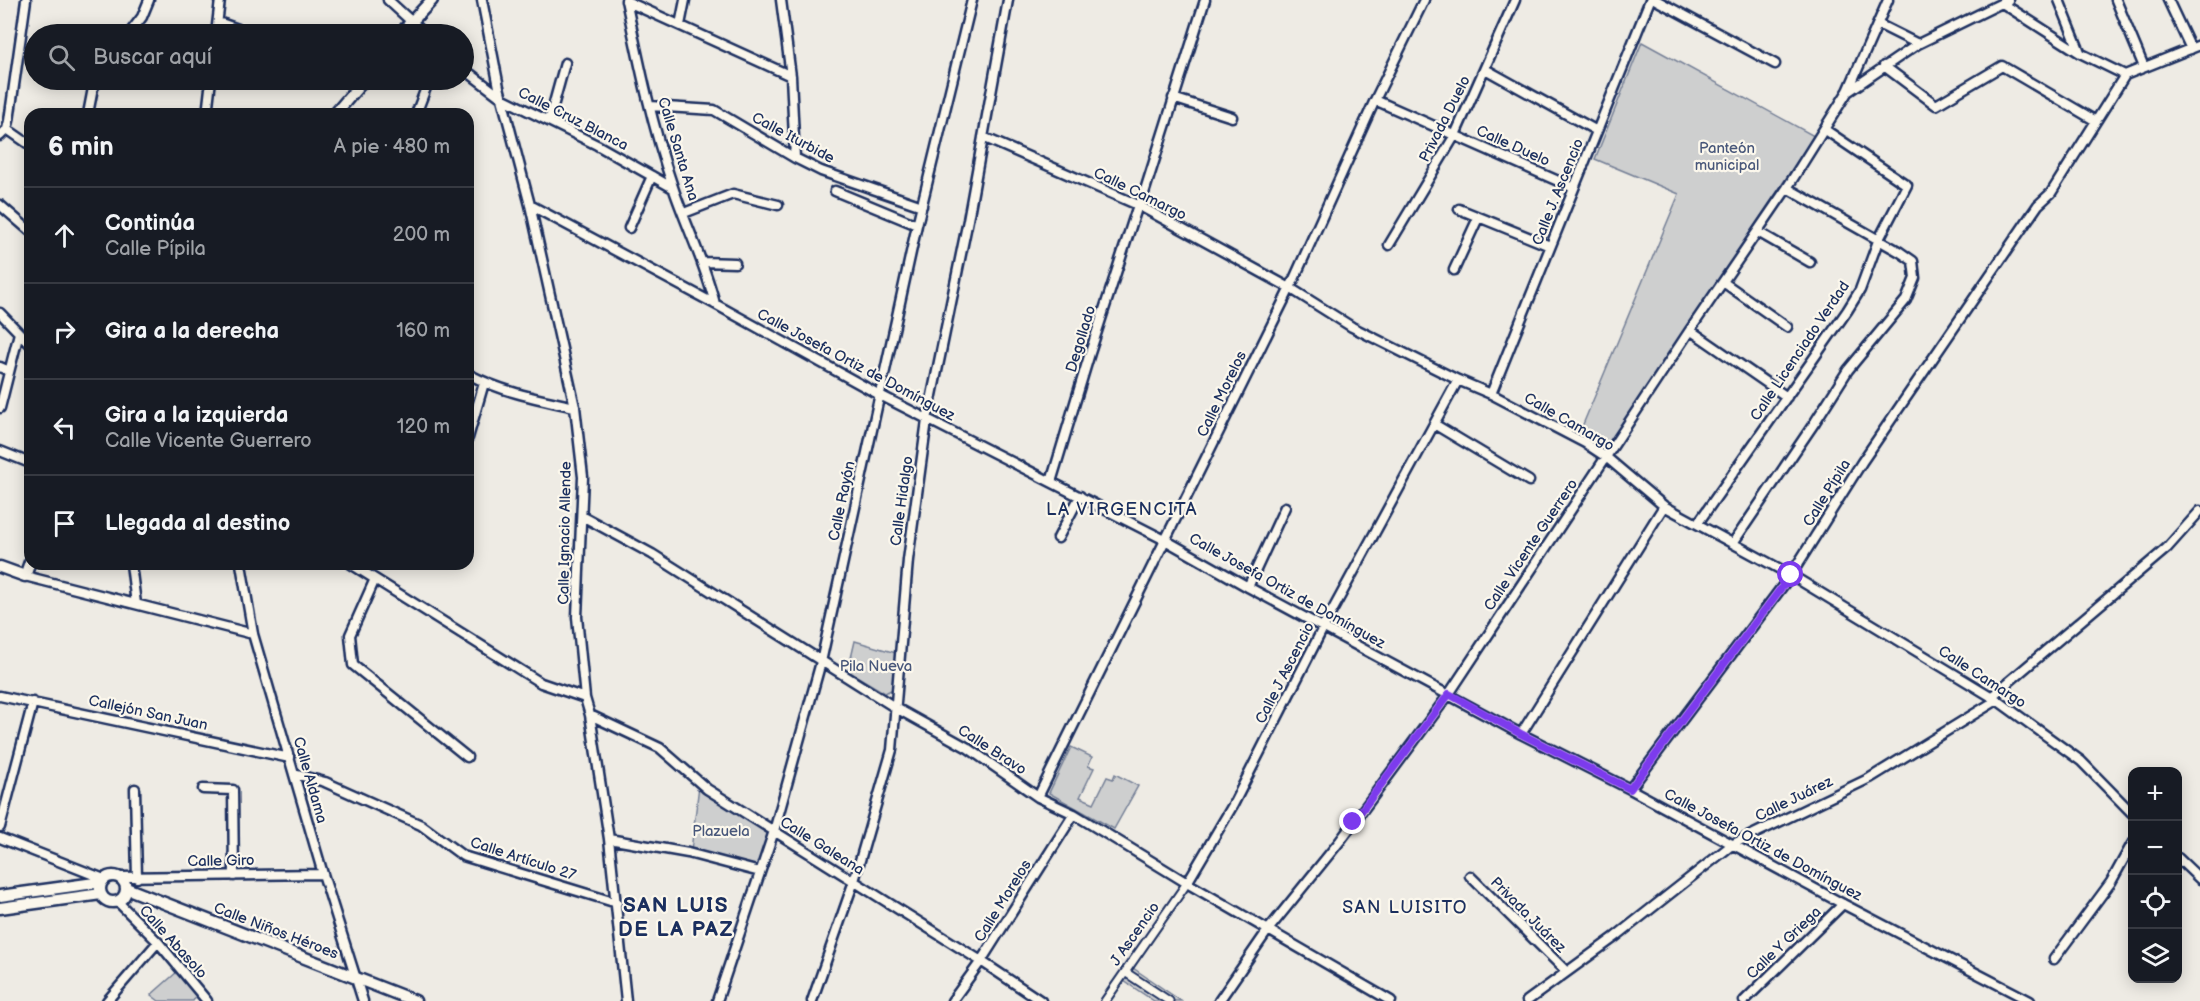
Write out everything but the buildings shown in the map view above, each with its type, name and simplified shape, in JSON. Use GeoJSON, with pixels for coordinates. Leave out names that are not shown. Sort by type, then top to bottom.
{"type":"FeatureCollection","features":[{"type":"Feature","properties":{"kind":"street"},"geometry":{"type":"LineString","coordinates":[[24,142],[3,132],[26,0]]}},
{"type":"Feature","properties":{"kind":"street"},"geometry":{"type":"LineString","coordinates":[[137,24],[142,17],[148,0]]}},
{"type":"Feature","properties":{"kind":"street"},"geometry":{"type":"LineString","coordinates":[[220,0],[218,22],[224,24]]}},
{"type":"Feature","properties":{"kind":"street"},"geometry":{"type":"LineString","coordinates":[[388,0],[414,24]]}},
{"type":"Feature","properties":{"kind":"street"},"geometry":{"type":"LineString","coordinates":[[408,24],[432,0]]}},
{"type":"Feature","properties":{"kind":"street","name":"Calle Ignacio Allende"},"geometry":{"type":"LineString","coordinates":[[482,0],[502,98],[530,205],[575,407],[583,477],[577,617],[585,698],[590,715],[609,839],[626,1001]]}},
{"type":"Feature","properties":{"kind":"street"},"geometry":{"type":"LineString","coordinates":[[680,25],[685,0]]}},
{"type":"Feature","properties":{"kind":"street"},"geometry":{"type":"LineString","coordinates":[[781,0],[791,76],[795,158]]}},
{"type":"Feature","properties":{"kind":"street","name":"Calle Rayón"},"geometry":{"type":"LineString","coordinates":[[717,1001],[774,831],[821,662],[878,394],[972,0]]}},
{"type":"Feature","properties":{"kind":"street","name":"Calle Hidalgo"},"geometry":{"type":"LineString","coordinates":[[812,1001],[854,881],[892,750],[908,560],[927,420],[1008,0]]}},
{"type":"Feature","properties":{"kind":"street","name":"Degollado"},"geometry":{"type":"LineString","coordinates":[[1051,482],[1090,353],[1205,0]]}},
{"type":"Feature","properties":{"kind":"street","name":"Calle Morelos"},"geometry":{"type":"LineString","coordinates":[[1038,797],[1290,288],[1375,100],[1424,0]]}},
{"type":"Feature","properties":{"kind":"street","name":"Privada Duelo"},"geometry":{"type":"LineString","coordinates":[[1389,245],[1455,135],[1515,0]]}},
{"type":"Feature","properties":{"kind":"street","name":"Calle J. Ascencio"},"geometry":{"type":"LineString","coordinates":[[1491,394],[1650,0]]}},
{"type":"Feature","properties":{"kind":"street"},"geometry":{"type":"LineString","coordinates":[[1656,0],[1774,64]]}},
{"type":"Feature","properties":{"kind":"street"},"geometry":{"type":"LineString","coordinates":[[1848,91],[1888,0]]}},
{"type":"Feature","properties":{"kind":"street"},"geometry":{"type":"LineString","coordinates":[[2059,0],[2080,53]]}},
{"type":"Feature","properties":{"kind":"street"},"geometry":{"type":"LineString","coordinates":[[2116,0],[2144,68]]}},
{"type":"Feature","properties":{"kind":"street"},"geometry":{"type":"LineString","coordinates":[[2168,0],[2191,49]]}},
{"type":"Feature","properties":{"kind":"street"},"geometry":{"type":"LineString","coordinates":[[626,1],[791,76]]}},
{"type":"Feature","properties":{"kind":"street","name":"Calle Santa Ana"},"geometry":{"type":"LineString","coordinates":[[626,1],[643,86],[673,188],[702,262],[715,304]]}},
{"type":"Feature","properties":{"kind":"street"},"geometry":{"type":"LineString","coordinates":[[1848,91],[1918,44],[2005,2],[2080,53],[2125,75],[2200,45]]}},
{"type":"Feature","properties":{"kind":"street"},"geometry":{"type":"LineString","coordinates":[[1878,24],[1918,44]]}},
{"type":"Feature","properties":{"kind":"street"},"geometry":{"type":"LineString","coordinates":[[549,121],[565,63]]}},
{"type":"Feature","properties":{"kind":"street"},"geometry":{"type":"LineString","coordinates":[[1884,66],[1936,105],[2002,66],[2096,121]]}},
{"type":"Feature","properties":{"kind":"street"},"geometry":{"type":"LineString","coordinates":[[1485,69],[1597,131]]}},
{"type":"Feature","properties":{"kind":"street","name":"Calle Pípila"},"geometry":{"type":"LineString","coordinates":[[1630,789],[1791,575],[1862,462],[2038,205],[2051,193],[2125,75]]}},
{"type":"Feature","properties":{"kind":"street","name":"Calle Cruz Blanca"},"geometry":{"type":"LineString","coordinates":[[474,77],[502,98],[673,188]]}},
{"type":"Feature","properties":{"kind":"street"},"geometry":{"type":"LineString","coordinates":[[89,108],[93,90]]}},
{"type":"Feature","properties":{"kind":"street"},"geometry":{"type":"LineString","coordinates":[[208,108],[210,90]]}},
{"type":"Feature","properties":{"kind":"street"},"geometry":{"type":"LineString","coordinates":[[340,108],[355,90]]}},
{"type":"Feature","properties":{"kind":"street"},"geometry":{"type":"LineString","coordinates":[[418,108],[425,90]]}},
{"type":"Feature","properties":{"kind":"street","name":"Calle Vicente Guerrero"},"geometry":{"type":"LineString","coordinates":[[1219,1001],[1268,930],[1340,841],[1449,694],[1690,330],[1758,232],[1848,91]]}},
{"type":"Feature","properties":{"kind":"street"},"geometry":{"type":"LineString","coordinates":[[1173,98],[1232,117]]}},
{"type":"Feature","properties":{"kind":"street","name":"Calle Duelo"},"geometry":{"type":"LineString","coordinates":[[1375,100],[1574,188]]}},
{"type":"Feature","properties":{"kind":"street","name":"Calle Iturbide"},"geometry":{"type":"LineString","coordinates":[[650,106],[714,110],[821,171],[922,206]]}},
{"type":"Feature","properties":{"kind":"street","name":"Calle Licenciado Verdad"},"geometry":{"type":"LineString","coordinates":[[1698,523],[1860,290],[1878,240],[1907,184],[1824,129]]}},
{"type":"Feature","properties":{"kind":"street","name":"Calle Camargo"},"geometry":{"type":"LineString","coordinates":[[983,137],[1139,205],[1290,288],[1352,327],[1586,443],[1664,506],[1791,575],[1994,699],[2081,761],[2128,808]]}},
{"type":"Feature","properties":{"kind":"street"},"geometry":{"type":"LineString","coordinates":[[629,228],[652,176]]}},
{"type":"Feature","properties":{"kind":"street"},"geometry":{"type":"LineString","coordinates":[[1733,543],[1848,370],[1906,300],[1915,278],[1913,261],[1787,188]]}},
{"type":"Feature","properties":{"kind":"street"},"geometry":{"type":"LineString","coordinates":[[835,191],[917,225]]}},
{"type":"Feature","properties":{"kind":"street"},"geometry":{"type":"LineString","coordinates":[[684,213],[733,194],[778,205]]}},
{"type":"Feature","properties":{"kind":"street"},"geometry":{"type":"LineString","coordinates":[[0,205],[24,226]]}},
{"type":"Feature","properties":{"kind":"street","name":"Calle Josefa Ortiz de Domínguez"},"geometry":{"type":"LineString","coordinates":[[530,205],[878,394],[1165,540],[1521,734],[1630,789],[1843,904],[2030,1001]]}},
{"type":"Feature","properties":{"kind":"street"},"geometry":{"type":"LineString","coordinates":[[1459,209],[1550,246]]}},
{"type":"Feature","properties":{"kind":"street"},"geometry":{"type":"LineString","coordinates":[[1454,270],[1478,218]]}},
{"type":"Feature","properties":{"kind":"street"},"geometry":{"type":"LineString","coordinates":[[1758,232],[1810,262]]}},
{"type":"Feature","properties":{"kind":"street"},"geometry":{"type":"LineString","coordinates":[[702,262],[735,263]]}},
{"type":"Feature","properties":{"kind":"street"},"geometry":{"type":"LineString","coordinates":[[1723,282],[1787,327]]}},
{"type":"Feature","properties":{"kind":"street"},"geometry":{"type":"LineString","coordinates":[[0,313],[24,338]]}},
{"type":"Feature","properties":{"kind":"street"},"geometry":{"type":"LineString","coordinates":[[1690,330],[1787,397]]}},
{"type":"Feature","properties":{"kind":"street"},"geometry":{"type":"LineString","coordinates":[[0,408],[19,333]]}},
{"type":"Feature","properties":{"kind":"street"},"geometry":{"type":"LineString","coordinates":[[0,367],[9,371]]}},
{"type":"Feature","properties":{"kind":"street"},"geometry":{"type":"LineString","coordinates":[[474,377],[509,392],[575,407]]}},
{"type":"Feature","properties":{"kind":"street","name":"Calle J Ascencio"},"geometry":{"type":"LineString","coordinates":[[1187,883],[1233,805],[1324,626],[1458,380]]}},
{"type":"Feature","properties":{"kind":"street"},"geometry":{"type":"LineString","coordinates":[[474,417],[484,383]]}},
{"type":"Feature","properties":{"kind":"street"},"geometry":{"type":"LineString","coordinates":[[1434,424],[1529,481]]}},
{"type":"Feature","properties":{"kind":"street"},"geometry":{"type":"LineString","coordinates":[[0,451],[24,461]]}},
{"type":"Feature","properties":{"kind":"street"},"geometry":{"type":"LineString","coordinates":[[1059,538],[1080,496]]}},
{"type":"Feature","properties":{"kind":"street"},"geometry":{"type":"LineString","coordinates":[[1521,734],[1664,506]]}},
{"type":"Feature","properties":{"kind":"street"},"geometry":{"type":"LineString","coordinates":[[1248,587],[1285,507]]}},
{"type":"Feature","properties":{"kind":"street","name":"Calle Juárez"},"geometry":{"type":"LineString","coordinates":[[1527,1001],[1733,844],[1870,778],[1994,699],[2167,548],[2200,511]]}},
{"type":"Feature","properties":{"kind":"street","name":"Calle Bravo"},"geometry":{"type":"LineString","coordinates":[[582,516],[652,554],[821,662],[896,708],[968,748],[1038,797],[1074,814],[1187,883],[1391,1001]]}},
{"type":"Feature","properties":{"kind":"street"},"geometry":{"type":"LineString","coordinates":[[0,567],[25,576],[253,634]]}},
{"type":"Feature","properties":{"kind":"street"},"geometry":{"type":"LineString","coordinates":[[25,576],[27,570]]}},
{"type":"Feature","properties":{"kind":"street"},"geometry":{"type":"LineString","coordinates":[[132,570],[136,604]]}},
{"type":"Feature","properties":{"kind":"street","name":"Calle Aldama"},"geometry":{"type":"LineString","coordinates":[[242,570],[253,634],[323,874],[363,1001]]}},
{"type":"Feature","properties":{"kind":"street"},"geometry":{"type":"LineString","coordinates":[[361,570],[541,683],[585,698]]}},
{"type":"Feature","properties":{"kind":"street"},"geometry":{"type":"LineString","coordinates":[[375,579],[350,634],[353,665],[467,757]]}},
{"type":"Feature","properties":{"kind":"street","name":"Callejón San Juan"},"geometry":{"type":"LineString","coordinates":[[0,696],[290,758]]}},
{"type":"Feature","properties":{"kind":"street"},"geometry":{"type":"LineString","coordinates":[[0,827],[33,702]]}},
{"type":"Feature","properties":{"kind":"street","name":"Calle Galeana"},"geometry":{"type":"LineString","coordinates":[[590,715],[660,748],[707,789],[1041,1001]]}},
{"type":"Feature","properties":{"kind":"street","name":"Calle Artículo 27"},"geometry":{"type":"LineString","coordinates":[[294,774],[325,782],[421,825],[463,856],[617,903]]}},
{"type":"Feature","properties":{"kind":"street"},"geometry":{"type":"LineString","coordinates":[[135,789],[137,878]]}},
{"type":"Feature","properties":{"kind":"street"},"geometry":{"type":"LineString","coordinates":[[203,789],[233,790],[234,876]]}},
{"type":"Feature","properties":{"kind":"street","name":"Calle Morelos"},"geometry":{"type":"LineString","coordinates":[[952,1001],[981,961],[1074,814]]}},
{"type":"Feature","properties":{"kind":"street"},"geometry":{"type":"LineString","coordinates":[[0,838],[102,885],[109,901],[117,901],[123,896],[126,888],[119,877],[111,876],[102,885],[0,908]]}},
{"type":"Feature","properties":{"kind":"street"},"geometry":{"type":"LineString","coordinates":[[609,839],[688,853],[760,872]]}},
{"type":"Feature","properties":{"kind":"street"},"geometry":{"type":"LineString","coordinates":[[2054,958],[2111,882],[2128,853]]}},
{"type":"Feature","properties":{"kind":"street"},"geometry":{"type":"LineString","coordinates":[[2182,862],[2200,879]]}},
{"type":"Feature","properties":{"kind":"street","name":"Calle Giro"},"geometry":{"type":"LineString","coordinates":[[119,877],[323,874]]}},
{"type":"Feature","properties":{"kind":"street","name":"Privada Juárez"},"geometry":{"type":"LineString","coordinates":[[1470,876],[1567,972]]}},
{"type":"Feature","properties":{"kind":"street","name":"J Ascencio"},"geometry":{"type":"LineString","coordinates":[[1105,1001],[1187,883]]}},
{"type":"Feature","properties":{"kind":"street"},"geometry":{"type":"LineString","coordinates":[[0,896],[102,885]]}},
{"type":"Feature","properties":{"kind":"street","name":"Calle Niños Héroes"},"geometry":{"type":"LineString","coordinates":[[126,888],[415,1001]]}},
{"type":"Feature","properties":{"kind":"street","name":"Calle Abasolo"},"geometry":{"type":"LineString","coordinates":[[117,901],[158,942],[206,1000]]}},
{"type":"Feature","properties":{"kind":"street","name":"Calle Y Griega"},"geometry":{"type":"LineString","coordinates":[[1744,1001],[1843,904]]}},
{"type":"Feature","properties":{"kind":"street"},"geometry":{"type":"LineString","coordinates":[[107,1001],[158,942]]}},
{"type":"Feature","properties":{"kind":"street"},"geometry":{"type":"LineString","coordinates":[[1125,972],[1169,1001]]}},
{"type":"Feature","properties":{"kind":"green space","name":"Panteón municipal"},"geometry":{"type":"Polygon","coordinates":[[[1642,42],[1814,136],[1608,447],[1579,434],[1679,194],[1595,159],[1642,42]]]}},
{"type":"Feature","properties":{"kind":"green space","name":"Pila Nueva"},"geometry":{"type":"Polygon","coordinates":[[[855,641],[896,653],[893,689],[885,693],[848,671],[855,641]]]}},
{"type":"Feature","properties":{"kind":"green space"},"geometry":{"type":"Polygon","coordinates":[[[1071,747],[1092,757],[1088,766],[1094,768],[1080,797],[1094,803],[1107,777],[1113,779],[1115,774],[1138,786],[1114,829],[1049,793],[1071,747]]]}},
{"type":"Feature","properties":{"kind":"green space","name":"Plazuela"},"geometry":{"type":"Polygon","coordinates":[[[699,786],[772,833],[758,866],[691,850],[699,786]]]}},
{"type":"Feature","properties":{"kind":"green space"},"geometry":{"type":"Polygon","coordinates":[[[1133,968],[1181,1001],[1154,1001],[1124,981],[1133,968]]]}},
{"type":"Feature","properties":{"kind":"green space"},"geometry":{"type":"Polygon","coordinates":[[[177,972],[197,994],[193,1001],[159,1001],[151,995],[177,972]]]}},
{"type":"Feature","properties":{"kind":"district","name":"LA VIRGENCITA"},"geometry":{"type":"Point","coordinates":[1122,509]}},
{"type":"Feature","properties":{"kind":"district","name":"SAN LUISITO"},"geometry":{"type":"Point","coordinates":[1405,907]}},
{"type":"Feature","properties":{"kind":"district","name":"SAN LUIS DE LA PAZ"},"geometry":{"type":"Point","coordinates":[676,917]}},
{"type":"Feature","properties":{"kind":"route"},"geometry":{"type":"LineString","coordinates":[[1353,822],[1449,694],[1521,734],[1630,789],[1791,575]]}}]}
